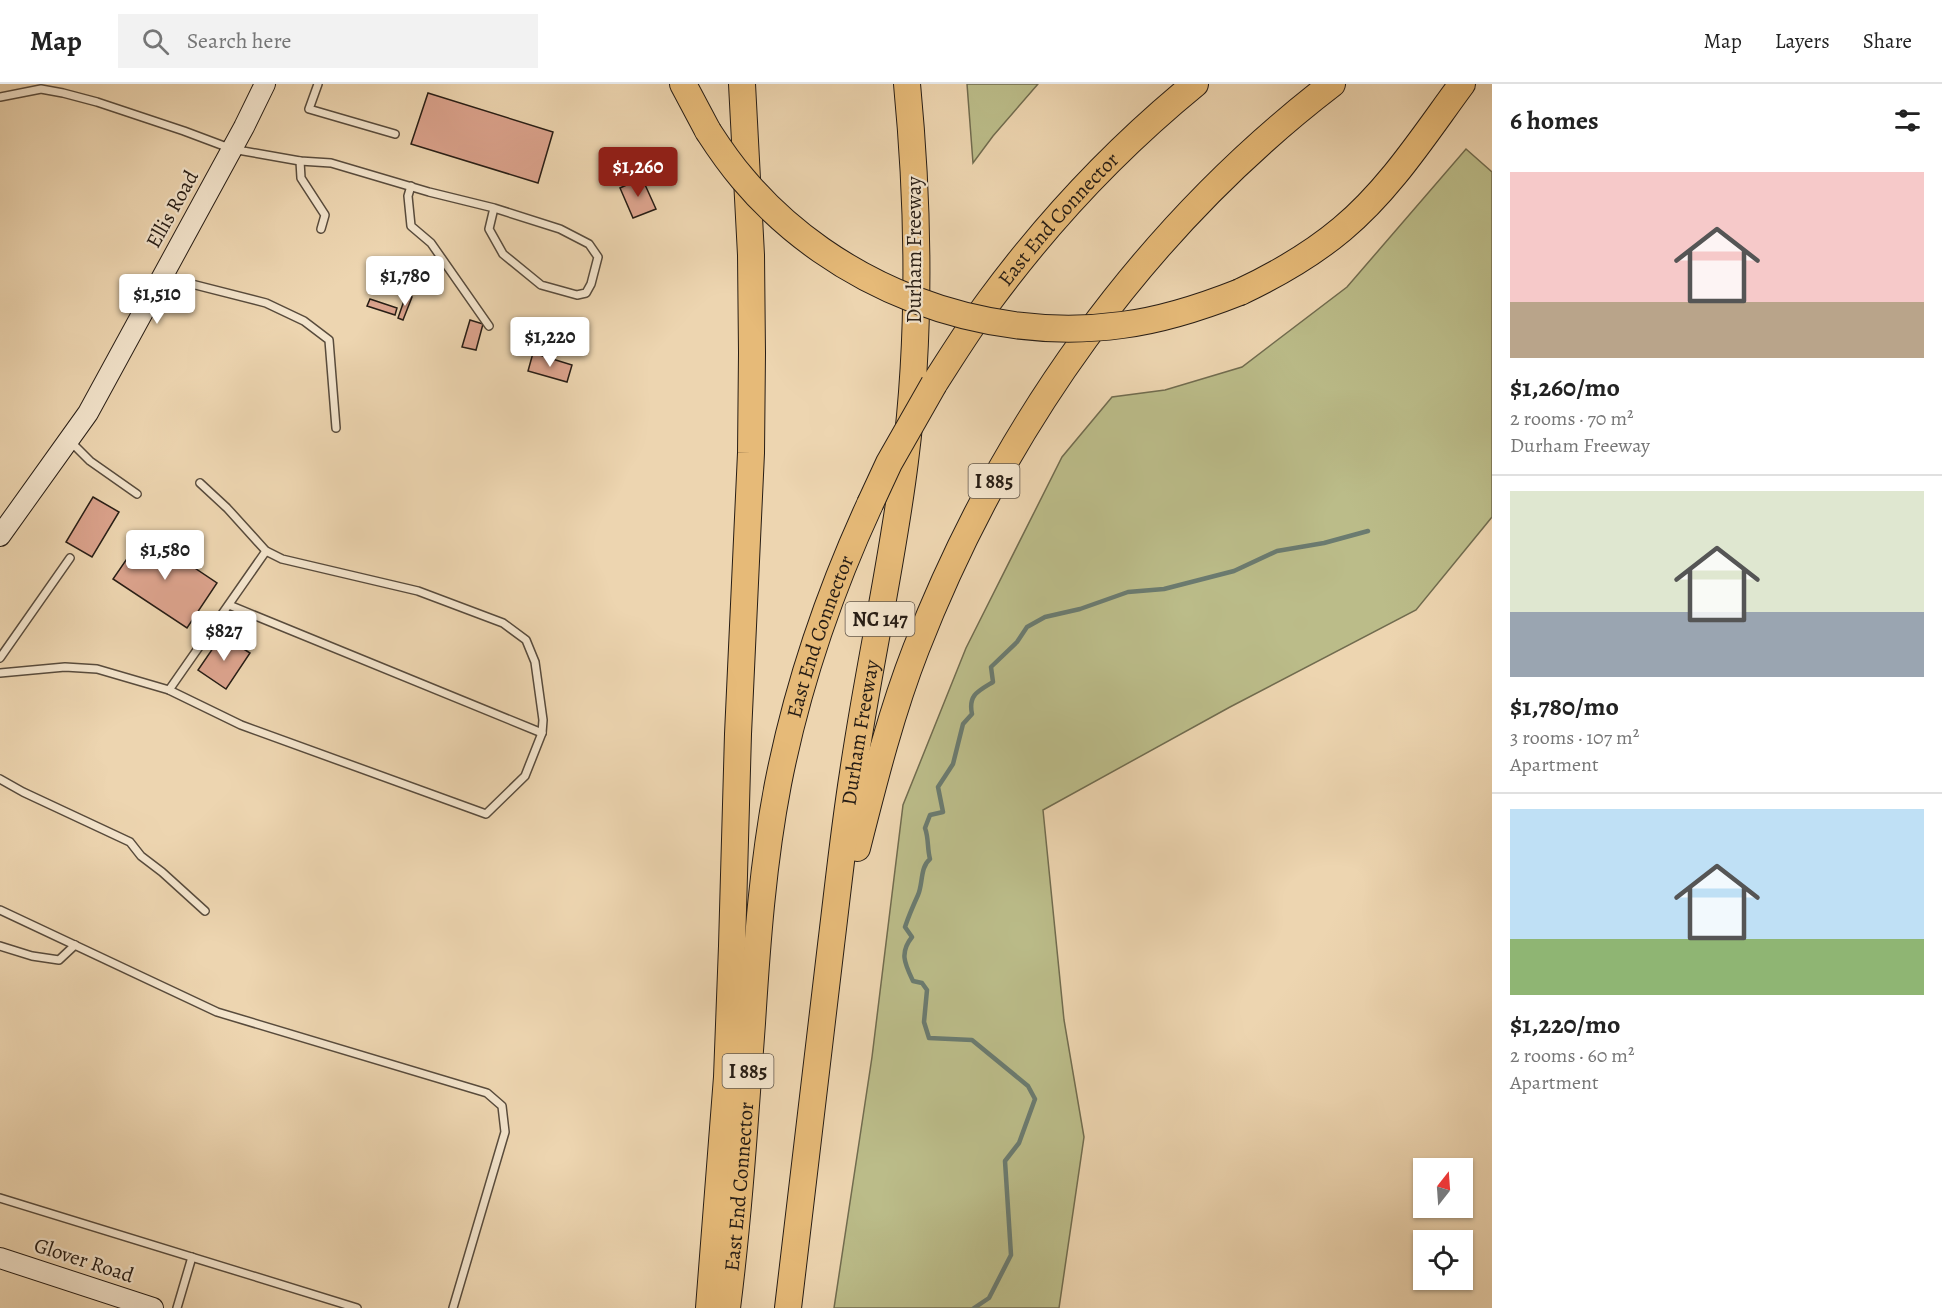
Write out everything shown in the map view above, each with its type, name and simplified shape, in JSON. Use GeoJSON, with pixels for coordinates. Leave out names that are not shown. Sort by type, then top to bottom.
{"type":"FeatureCollection","features":[{"type":"Feature","properties":{"kind":"highway"},"geometry":{"type":"LineString","coordinates":[[683,84],[708,131],[743,180],[811,243],[861,275],[946,311],[1013,325],[1093,328],[1172,315],[1210,304],[1240,292],[1293,264],[1342,229],[1383,188],[1462,84]]}},
{"type":"Feature","properties":{"kind":"highway"},"geometry":{"type":"LineString","coordinates":[[710,1308],[727,1077],[738,734],[751,453],[751,266],[742,84]]}},
{"type":"Feature","properties":{"kind":"highway","name":"Durham Freeway"},"geometry":{"type":"LineString","coordinates":[[788,1308],[852,777],[894,543],[906,457],[916,325],[917,260],[915,193],[907,84]]}},
{"type":"Feature","properties":{"kind":"highway","name":"East End Connector"},"geometry":{"type":"LineString","coordinates":[[727,1308],[738,1210],[759,924],[770,834],[791,724],[816,639],[836,582],[895,453],[934,384],[989,301],[1049,225],[1116,154],[1195,84]]}},
{"type":"Feature","properties":{"kind":"highway","name":"I 885"},"geometry":{"type":"LineString","coordinates":[[827,977],[870,794],[899,696],[934,604],[976,514],[1022,432],[1072,355],[1128,282],[1188,214],[1258,146],[1332,84]]}},
{"type":"Feature","properties":{"kind":"main road","name":"Ellis Road"},"geometry":{"type":"LineString","coordinates":[[0,536],[88,413],[265,84]]}},
{"type":"Feature","properties":{"kind":"main road","name":"Glover Road"},"geometry":{"type":"LineString","coordinates":[[0,1258],[153,1308]]}},
{"type":"Feature","properties":{"kind":"lane"},"geometry":{"type":"LineString","coordinates":[[318,84],[309,109],[394,134]]}},
{"type":"Feature","properties":{"kind":"lane"},"geometry":{"type":"LineString","coordinates":[[0,97],[41,89],[63,93],[184,130],[232,149],[300,161],[331,163],[494,208],[560,229],[589,244],[597,257],[591,284],[586,293],[577,295],[541,285],[503,254],[489,229],[494,208]]}},
{"type":"Feature","properties":{"kind":"lane"},"geometry":{"type":"LineString","coordinates":[[300,161],[301,178],[325,214],[321,230]]}},
{"type":"Feature","properties":{"kind":"lane"},"geometry":{"type":"LineString","coordinates":[[411,186],[408,196],[411,226],[431,243],[489,326]]}},
{"type":"Feature","properties":{"kind":"lane"},"geometry":{"type":"LineString","coordinates":[[162,277],[266,303],[304,321],[329,340],[336,428]]}},
{"type":"Feature","properties":{"kind":"lane"},"geometry":{"type":"LineString","coordinates":[[69,440],[90,460],[138,494]]}},
{"type":"Feature","properties":{"kind":"lane"},"geometry":{"type":"LineString","coordinates":[[0,673],[65,667],[97,669],[169,690],[241,725],[486,814],[525,776],[543,733],[535,662],[526,640],[503,623],[418,591],[282,559],[266,551],[227,508],[200,483]]}},
{"type":"Feature","properties":{"kind":"lane"},"geometry":{"type":"LineString","coordinates":[[169,690],[266,551]]}},
{"type":"Feature","properties":{"kind":"lane"},"geometry":{"type":"LineString","coordinates":[[0,658],[69,558]]}},
{"type":"Feature","properties":{"kind":"lane"},"geometry":{"type":"LineString","coordinates":[[229,604],[543,733]]}},
{"type":"Feature","properties":{"kind":"lane"},"geometry":{"type":"LineString","coordinates":[[0,779],[130,842],[141,856],[205,910]]}},
{"type":"Feature","properties":{"kind":"lane"},"geometry":{"type":"LineString","coordinates":[[0,910],[217,1012],[487,1092],[502,1106],[504,1132],[453,1308]]}},
{"type":"Feature","properties":{"kind":"lane"},"geometry":{"type":"LineString","coordinates":[[0,946],[32,956],[59,960],[75,945]]}},
{"type":"Feature","properties":{"kind":"lane"},"geometry":{"type":"LineString","coordinates":[[0,1198],[357,1308]]}},
{"type":"Feature","properties":{"kind":"lane"},"geometry":{"type":"LineString","coordinates":[[177,1308],[192,1257]]}},
{"type":"Feature","properties":{"kind":"green space"},"geometry":{"type":"Polygon","coordinates":[[[967,84],[1038,84],[973,163],[967,84]]]}},
{"type":"Feature","properties":{"kind":"green space"},"geometry":{"type":"Polygon","coordinates":[[[1466,149],[1492,172],[1492,517],[1416,610],[1230,707],[1043,810],[1064,1020],[1084,1137],[1059,1308],[834,1308],[872,1057],[903,805],[966,648],[1062,457],[1112,397],[1165,390],[1242,367],[1347,287],[1466,149]]]}},
{"type":"Feature","properties":{"kind":"building"},"geometry":{"type":"Polygon","coordinates":[[[428,93],[553,132],[538,183],[411,144],[428,93]]]}},
{"type":"Feature","properties":{"kind":"building"},"geometry":{"type":"Polygon","coordinates":[[[642,178],[656,209],[633,218],[620,188],[642,178]]]}},
{"type":"Feature","properties":{"kind":"building"},"geometry":{"type":"Polygon","coordinates":[[[406,295],[412,297],[403,320],[398,318],[406,295]]]}},
{"type":"Feature","properties":{"kind":"building"},"geometry":{"type":"Polygon","coordinates":[[[370,299],[397,308],[395,315],[367,306],[370,299]]]}},
{"type":"Feature","properties":{"kind":"building"},"geometry":{"type":"Polygon","coordinates":[[[470,320],[483,324],[476,350],[462,347],[470,320]]]}},
{"type":"Feature","properties":{"kind":"building"},"geometry":{"type":"Polygon","coordinates":[[[533,353],[572,365],[567,382],[528,371],[533,353]]]}},
{"type":"Feature","properties":{"kind":"building"},"geometry":{"type":"Polygon","coordinates":[[[93,497],[119,512],[92,557],[66,542],[93,497]]]}},
{"type":"Feature","properties":{"kind":"building"},"geometry":{"type":"Polygon","coordinates":[[[144,534],[217,583],[187,628],[113,579],[144,534]]]}},
{"type":"Feature","properties":{"kind":"building"},"geometry":{"type":"Polygon","coordinates":[[[222,635],[250,653],[226,689],[198,670],[222,635]]]}},
{"type":"Feature","properties":{"kind":"waterway"},"geometry":{"type":"LineString","coordinates":[[974,1308],[989,1298],[1011,1255],[1005,1161],[1019,1143],[1035,1099],[1028,1086],[972,1040],[929,1038],[924,1022],[927,990],[922,983],[913,981],[904,953],[912,937],[905,927],[920,891],[923,871],[930,859],[925,828],[930,815],[943,812],[938,787],[953,764],[963,724],[972,714],[971,702],[975,694],[993,682],[991,667],[1017,642],[1027,627],[1045,617],[1080,609],[1128,592],[1164,589],[1234,571],[1277,551],[1324,543],[1368,531]]}}]}
